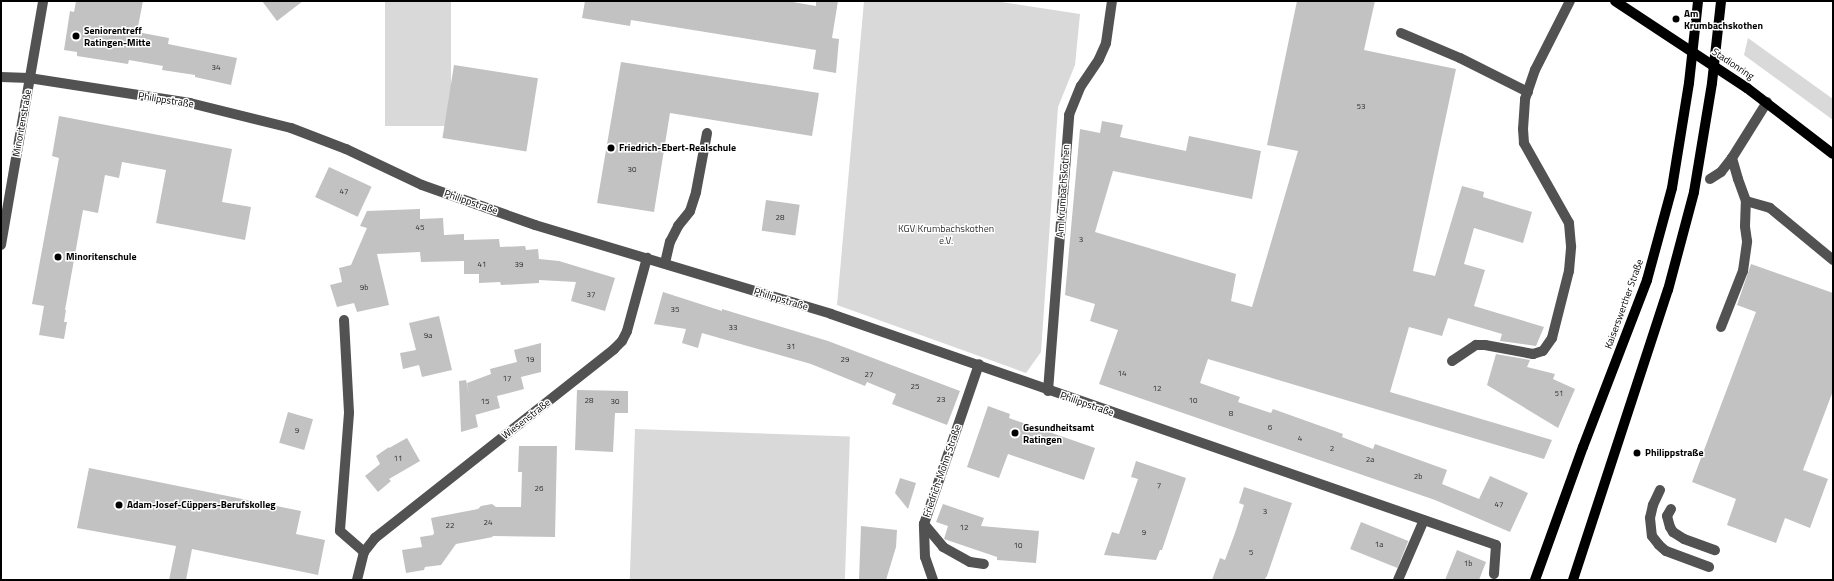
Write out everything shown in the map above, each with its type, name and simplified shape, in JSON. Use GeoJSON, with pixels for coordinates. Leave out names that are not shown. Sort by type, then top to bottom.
{"type":"FeatureCollection","features":[{"type":"Feature","properties":{"kind":"main road","name":"Stadionring"},"geometry":{"type":"LineString","coordinates":[[1615,1],[1767,102],[1833,154]]}},
{"type":"Feature","properties":{"kind":"main road","name":"Kaiserswerther Straße"},"geometry":{"type":"LineString","coordinates":[[1535,580],[1583,447],[1647,280],[1672,188],[1689,83],[1698,1]]}},
{"type":"Feature","properties":{"kind":"main road"},"geometry":{"type":"LineString","coordinates":[[1573,580],[1616,444],[1668,290],[1694,192],[1712,83],[1721,1]]}},
{"type":"Feature","properties":{"kind":"street","name":"Minoritenstraße"},"geometry":{"type":"LineString","coordinates":[[1,245],[43,1]]}},
{"type":"Feature","properties":{"kind":"street","name":"Am Krumbachskothen"},"geometry":{"type":"LineString","coordinates":[[1048,391],[1069,115],[1081,86],[1099,59],[1106,43],[1112,1]]}},
{"type":"Feature","properties":{"kind":"street"},"geometry":{"type":"LineString","coordinates":[[1452,361],[1476,345],[1485,344],[1532,354],[1543,351],[1552,338],[1569,271],[1571,246],[1568,223],[1524,143],[1525,99],[1544,51],[1570,1]]}},
{"type":"Feature","properties":{"kind":"street"},"geometry":{"type":"LineString","coordinates":[[1401,34],[1460,58],[1528,92]]}},
{"type":"Feature","properties":{"kind":"street","name":"Philippstraße"},"geometry":{"type":"LineString","coordinates":[[1,77],[29,78],[190,103],[291,128],[346,149],[422,185],[535,225],[831,314],[979,364],[1048,391],[1496,546],[1494,574]]}},
{"type":"Feature","properties":{"kind":"street"},"geometry":{"type":"LineString","coordinates":[[1710,179],[1721,172],[1732,158],[1767,102]]}},
{"type":"Feature","properties":{"kind":"street"},"geometry":{"type":"LineString","coordinates":[[665,263],[673,236],[678,226],[690,211],[696,192],[708,134]]}},
{"type":"Feature","properties":{"kind":"street"},"geometry":{"type":"LineString","coordinates":[[1721,327],[1743,271],[1746,256],[1746,201],[1732,158]]}},
{"type":"Feature","properties":{"kind":"street"},"geometry":{"type":"LineString","coordinates":[[1746,201],[1770,208],[1833,260]]}},
{"type":"Feature","properties":{"kind":"street","name":"Wiesenstraße"},"geometry":{"type":"LineString","coordinates":[[357,580],[364,552],[375,538],[614,349],[622,341],[627,331],[648,258]]}},
{"type":"Feature","properties":{"kind":"street"},"geometry":{"type":"LineString","coordinates":[[344,320],[349,413],[340,531],[364,552]]}},
{"type":"Feature","properties":{"kind":"street","name":"Friedrich-Mohn-Straße"},"geometry":{"type":"LineString","coordinates":[[933,580],[925,557],[924,524],[979,364]]}},
{"type":"Feature","properties":{"kind":"street"},"geometry":{"type":"LineString","coordinates":[[1660,490],[1653,505],[1650,518],[1652,536],[1666,551],[1709,566]]}},
{"type":"Feature","properties":{"kind":"street"},"geometry":{"type":"LineString","coordinates":[[1670,509],[1667,516],[1673,532],[1684,540],[1715,550]]}},
{"type":"Feature","properties":{"kind":"street"},"geometry":{"type":"LineString","coordinates":[[1398,580],[1424,520]]}},
{"type":"Feature","properties":{"kind":"street"},"geometry":{"type":"LineString","coordinates":[[924,524],[943,547],[970,562],[984,564]]}},
{"type":"Feature","properties":{"kind":"green space"},"geometry":{"type":"Polygon","coordinates":[[[385,1],[451,1],[451,126],[385,126],[385,1]]]}},
{"type":"Feature","properties":{"kind":"green space","name":"KGV Krumbachskothen e.V."},"geometry":{"type":"Polygon","coordinates":[[[864,1],[995,1],[1080,14],[1075,65],[1058,107],[1041,352],[1026,373],[837,305],[864,1]]]}},
{"type":"Feature","properties":{"kind":"green space"},"geometry":{"type":"Polygon","coordinates":[[[1748,38],[1833,99],[1833,120],[1744,55],[1748,38]]]}},
{"type":"Feature","properties":{"kind":"green space"},"geometry":{"type":"Polygon","coordinates":[[[635,429],[850,437],[845,580],[630,580],[635,429]]]}},
{"type":"Feature","properties":{"kind":"building"},"geometry":{"type":"Polygon","coordinates":[[[76,1],[143,1],[137,32],[169,38],[168,44],[237,58],[231,85],[195,77],[195,75],[162,70],[163,66],[129,60],[128,64],[77,56],[77,52],[64,50],[70,11],[74,12],[76,1]]]}},
{"type":"Feature","properties":{"kind":"building"},"geometry":{"type":"Polygon","coordinates":[[[262,1],[303,1],[277,21],[262,1]]]}},
{"type":"Feature","properties":{"kind":"building"},"geometry":{"type":"Polygon","coordinates":[[[585,1],[787,1],[816,6],[816,1],[838,1],[832,38],[839,39],[836,73],[813,69],[816,50],[631,20],[630,26],[582,18],[585,1]]]}},
{"type":"Feature","properties":{"kind":"building"},"geometry":{"type":"Polygon","coordinates":[[[1297,1],[1375,1],[1364,50],[1456,69],[1413,271],[1435,276],[1462,186],[1484,192],[1483,197],[1532,212],[1523,243],[1474,228],[1464,264],[1485,270],[1474,306],[1544,327],[1536,346],[1500,341],[1502,334],[1448,318],[1442,336],[1409,327],[1390,392],[1552,440],[1544,459],[1208,359],[1200,383],[1240,397],[1238,402],[1271,413],[1273,409],[1343,434],[1342,437],[1373,449],[1375,444],[1447,470],[1442,484],[1479,499],[1490,476],[1528,493],[1510,532],[1435,500],[1099,384],[1118,330],[1090,321],[1095,304],[1065,295],[1080,129],[1100,133],[1102,121],[1123,125],[1120,137],[1186,151],[1189,136],[1261,151],[1252,199],[1113,171],[1095,232],[1236,274],[1231,301],[1252,307],[1298,151],[1267,145],[1297,1]]]}},
{"type":"Feature","properties":{"kind":"building"},"geometry":{"type":"Polygon","coordinates":[[[621,62],[819,93],[812,136],[670,113],[654,212],[597,203],[621,62]]]}},
{"type":"Feature","properties":{"kind":"building"},"geometry":{"type":"Polygon","coordinates":[[[454,65],[538,78],[526,151],[442,138],[454,65]]]}},
{"type":"Feature","properties":{"kind":"building"},"geometry":{"type":"Polygon","coordinates":[[[59,116],[232,149],[222,202],[251,207],[245,240],[156,223],[166,170],[122,162],[119,178],[105,175],[98,213],[83,210],[65,310],[64,322],[67,322],[64,339],[39,335],[44,306],[32,304],[59,158],[52,156],[59,116]]]}},
{"type":"Feature","properties":{"kind":"building"},"geometry":{"type":"Polygon","coordinates":[[[329,167],[372,187],[358,217],[315,197],[329,167]]]}},
{"type":"Feature","properties":{"kind":"building"},"geometry":{"type":"Polygon","coordinates":[[[766,200],[800,205],[795,235],[762,231],[766,200]]]}},
{"type":"Feature","properties":{"kind":"building"},"geometry":{"type":"Polygon","coordinates":[[[420,209],[420,219],[443,218],[444,235],[464,234],[464,240],[499,239],[500,247],[525,246],[526,250],[538,249],[539,259],[559,261],[615,278],[605,311],[571,301],[576,282],[539,280],[539,283],[501,285],[500,282],[479,283],[479,274],[464,274],[464,261],[421,262],[420,252],[377,254],[389,305],[357,312],[354,303],[337,307],[330,285],[342,282],[339,268],[351,265],[367,228],[360,226],[367,211],[420,209]]]}},
{"type":"Feature","properties":{"kind":"building"},"geometry":{"type":"Polygon","coordinates":[[[1751,264],[1833,293],[1833,391],[1803,470],[1828,479],[1810,528],[1785,518],[1776,543],[1727,525],[1736,499],[1692,482],[1756,312],[1737,305],[1751,264]]]}},
{"type":"Feature","properties":{"kind":"building"},"geometry":{"type":"Polygon","coordinates":[[[663,292],[722,311],[722,309],[828,341],[960,391],[947,425],[892,404],[896,394],[867,382],[865,386],[811,364],[702,333],[698,348],[682,343],[686,329],[654,324],[663,292]]]}},
{"type":"Feature","properties":{"kind":"building"},"geometry":{"type":"Polygon","coordinates":[[[439,316],[452,370],[422,377],[419,365],[403,369],[400,353],[416,350],[409,323],[439,316]]]}},
{"type":"Feature","properties":{"kind":"building"},"geometry":{"type":"Polygon","coordinates":[[[541,343],[541,372],[521,377],[524,389],[497,396],[500,408],[475,415],[478,427],[461,432],[459,381],[466,380],[469,394],[467,383],[491,374],[490,369],[517,362],[514,350],[541,343]]]}},
{"type":"Feature","properties":{"kind":"building"},"geometry":{"type":"Polygon","coordinates":[[[1496,354],[1530,360],[1527,367],[1555,374],[1553,379],[1575,389],[1558,428],[1487,385],[1496,354]]]}},
{"type":"Feature","properties":{"kind":"building"},"geometry":{"type":"Polygon","coordinates":[[[577,390],[628,391],[628,413],[615,413],[613,452],[575,450],[577,390]]]}},
{"type":"Feature","properties":{"kind":"building","name":"Gesundheitsamt Ratingen"},"geometry":{"type":"Polygon","coordinates":[[[988,406],[1010,414],[1009,418],[1095,448],[1084,480],[1008,454],[999,478],[967,467],[988,406]]]}},
{"type":"Feature","properties":{"kind":"building"},"geometry":{"type":"Polygon","coordinates":[[[288,412],[313,419],[304,450],[279,443],[288,412]]]}},
{"type":"Feature","properties":{"kind":"building"},"geometry":{"type":"Polygon","coordinates":[[[407,438],[420,461],[389,479],[391,481],[378,492],[365,476],[380,464],[376,456],[389,447],[407,438]]]}},
{"type":"Feature","properties":{"kind":"building"},"geometry":{"type":"Polygon","coordinates":[[[519,446],[557,446],[555,537],[492,536],[493,537],[456,544],[441,565],[425,567],[424,570],[406,573],[402,550],[422,547],[420,537],[433,535],[434,533],[431,518],[478,509],[481,506],[492,504],[496,507],[521,507],[522,472],[518,472],[519,446]]]}},
{"type":"Feature","properties":{"kind":"building"},"geometry":{"type":"Polygon","coordinates":[[[1136,461],[1186,478],[1162,550],[1160,550],[1156,560],[1104,555],[1112,532],[1119,534],[1138,479],[1131,477],[1136,461]]]}},
{"type":"Feature","properties":{"kind":"building"},"geometry":{"type":"Polygon","coordinates":[[[89,468],[301,511],[296,534],[325,540],[318,575],[192,549],[186,580],[169,580],[176,546],[77,528],[89,468]]]}},
{"type":"Feature","properties":{"kind":"building"},"geometry":{"type":"Polygon","coordinates":[[[900,478],[916,483],[908,509],[895,493],[900,478]]]}},
{"type":"Feature","properties":{"kind":"building"},"geometry":{"type":"Polygon","coordinates":[[[1244,487],[1292,503],[1267,576],[1264,580],[1212,580],[1220,558],[1225,560],[1235,533],[1244,505],[1239,503],[1244,487]]]}},
{"type":"Feature","properties":{"kind":"building"},"geometry":{"type":"Polygon","coordinates":[[[943,504],[984,518],[981,526],[1039,531],[1036,563],[997,560],[997,557],[944,539],[948,526],[936,522],[943,504]]]}},
{"type":"Feature","properties":{"kind":"building"},"geometry":{"type":"Polygon","coordinates":[[[1361,522],[1408,541],[1397,568],[1350,549],[1361,522]]]}},
{"type":"Feature","properties":{"kind":"building"},"geometry":{"type":"Polygon","coordinates":[[[861,526],[897,530],[896,547],[886,580],[859,580],[861,526]]]}},
{"type":"Feature","properties":{"kind":"building"},"geometry":{"type":"Polygon","coordinates":[[[1457,550],[1486,562],[1479,580],[1445,580],[1457,550]]]}},
{"type":"Feature","properties":{"kind":"place","name":"Am Krumbachskothen"},"geometry":{"type":"Point","coordinates":[1676,19]}},
{"type":"Feature","properties":{"kind":"place","name":"Seniorentreff Ratingen-Mitte"},"geometry":{"type":"Point","coordinates":[76,36]}},
{"type":"Feature","properties":{"kind":"place","name":"Friedrich-Ebert-Realschule"},"geometry":{"type":"Point","coordinates":[611,148]}},
{"type":"Feature","properties":{"kind":"place","name":"Minoritenschule"},"geometry":{"type":"Point","coordinates":[58,257]}},
{"type":"Feature","properties":{"kind":"place","name":"Gesundheitsamt Ratingen"},"geometry":{"type":"Point","coordinates":[1015,433]}},
{"type":"Feature","properties":{"kind":"place","name":"Philippstraße"},"geometry":{"type":"Point","coordinates":[1637,453]}},
{"type":"Feature","properties":{"kind":"place","name":"Adam-Josef-Cüppers-Berufskolleg"},"geometry":{"type":"Point","coordinates":[119,505]}}]}
